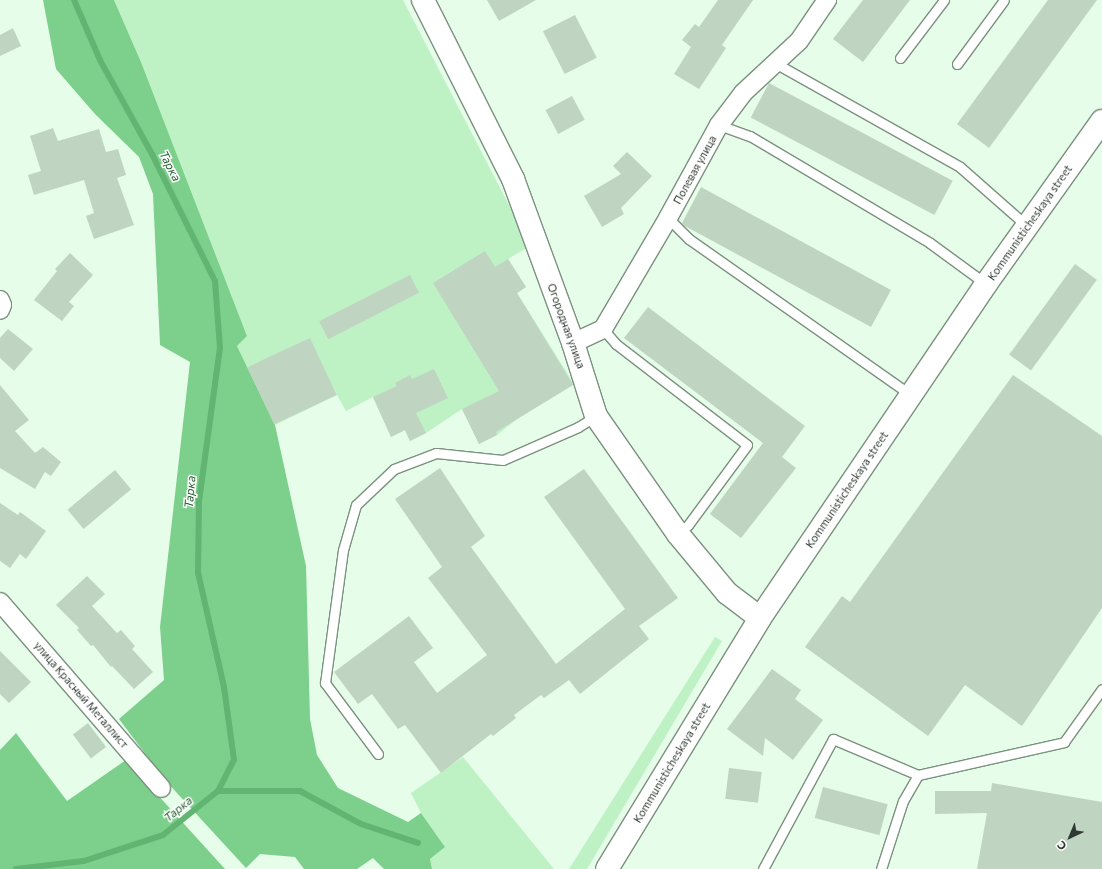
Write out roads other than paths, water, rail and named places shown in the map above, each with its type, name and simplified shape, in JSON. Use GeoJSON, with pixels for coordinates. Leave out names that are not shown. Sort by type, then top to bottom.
{"type":"FeatureCollection","features":[{"type":"Feature","properties":{"kind":"main road","name":"Огородная улица"},"geometry":{"type":"LineString","coordinates":[[423,0],[513,178],[573,343],[596,416],[678,534],[727,593],[760,618]]}},
{"type":"Feature","properties":{"kind":"main road","name":"Kommunisticheskaya street"},"geometry":{"type":"LineString","coordinates":[[607,869],[760,618],[986,284],[1102,121]]}},
{"type":"Feature","properties":{"kind":"street","name":"Полевая улица"},"geometry":{"type":"LineString","coordinates":[[603,329],[668,218],[719,126],[743,93],[799,41],[827,0]]}},
{"type":"Feature","properties":{"kind":"street"},"geometry":{"type":"LineString","coordinates":[[0,300],[2,305],[0,310]]}},
{"type":"Feature","properties":{"kind":"street"},"geometry":{"type":"LineString","coordinates":[[573,343],[603,329]]}},
{"type":"Feature","properties":{"kind":"street","name":"улица Красный Металлист"},"geometry":{"type":"LineString","coordinates":[[0,602],[161,788]]}},
{"type":"Feature","properties":{"kind":"lane"},"geometry":{"type":"LineString","coordinates":[[900,58],[944,0]]}},
{"type":"Feature","properties":{"kind":"lane"},"geometry":{"type":"LineString","coordinates":[[957,64],[1004,0]]}},
{"type":"Feature","properties":{"kind":"lane"},"geometry":{"type":"LineString","coordinates":[[775,63],[960,167],[1028,227]]}},
{"type":"Feature","properties":{"kind":"lane"},"geometry":{"type":"LineString","coordinates":[[719,126],[750,136],[930,243],[986,284]]}},
{"type":"Feature","properties":{"kind":"lane"},"geometry":{"type":"LineString","coordinates":[[668,218],[689,239],[911,395]]}},
{"type":"Feature","properties":{"kind":"lane"},"geometry":{"type":"LineString","coordinates":[[603,329],[616,344],[747,445],[688,525],[678,534]]}},
{"type":"Feature","properties":{"kind":"lane"},"geometry":{"type":"LineString","coordinates":[[378,754],[325,683],[343,550],[356,505],[394,469],[415,461],[436,454],[503,460],[578,427],[596,416]]}},
{"type":"Feature","properties":{"kind":"lane"},"geometry":{"type":"LineString","coordinates":[[763,869],[833,739],[918,775],[1064,742],[1102,689]]}},
{"type":"Feature","properties":{"kind":"lane"},"geometry":{"type":"LineString","coordinates":[[881,869],[903,801],[918,775]]}},
{"type":"Feature","properties":{"kind":"waterway","name":"Тарка"},"geometry":{"type":"LineString","coordinates":[[16,869],[84,861],[163,835],[218,791],[234,760],[224,687],[198,573],[199,501],[220,348],[215,281],[152,154],[100,60],[74,0]]}},
{"type":"Feature","properties":{"kind":"waterway"},"geometry":{"type":"LineString","coordinates":[[218,791],[300,791],[361,824],[418,843]]}}]}
